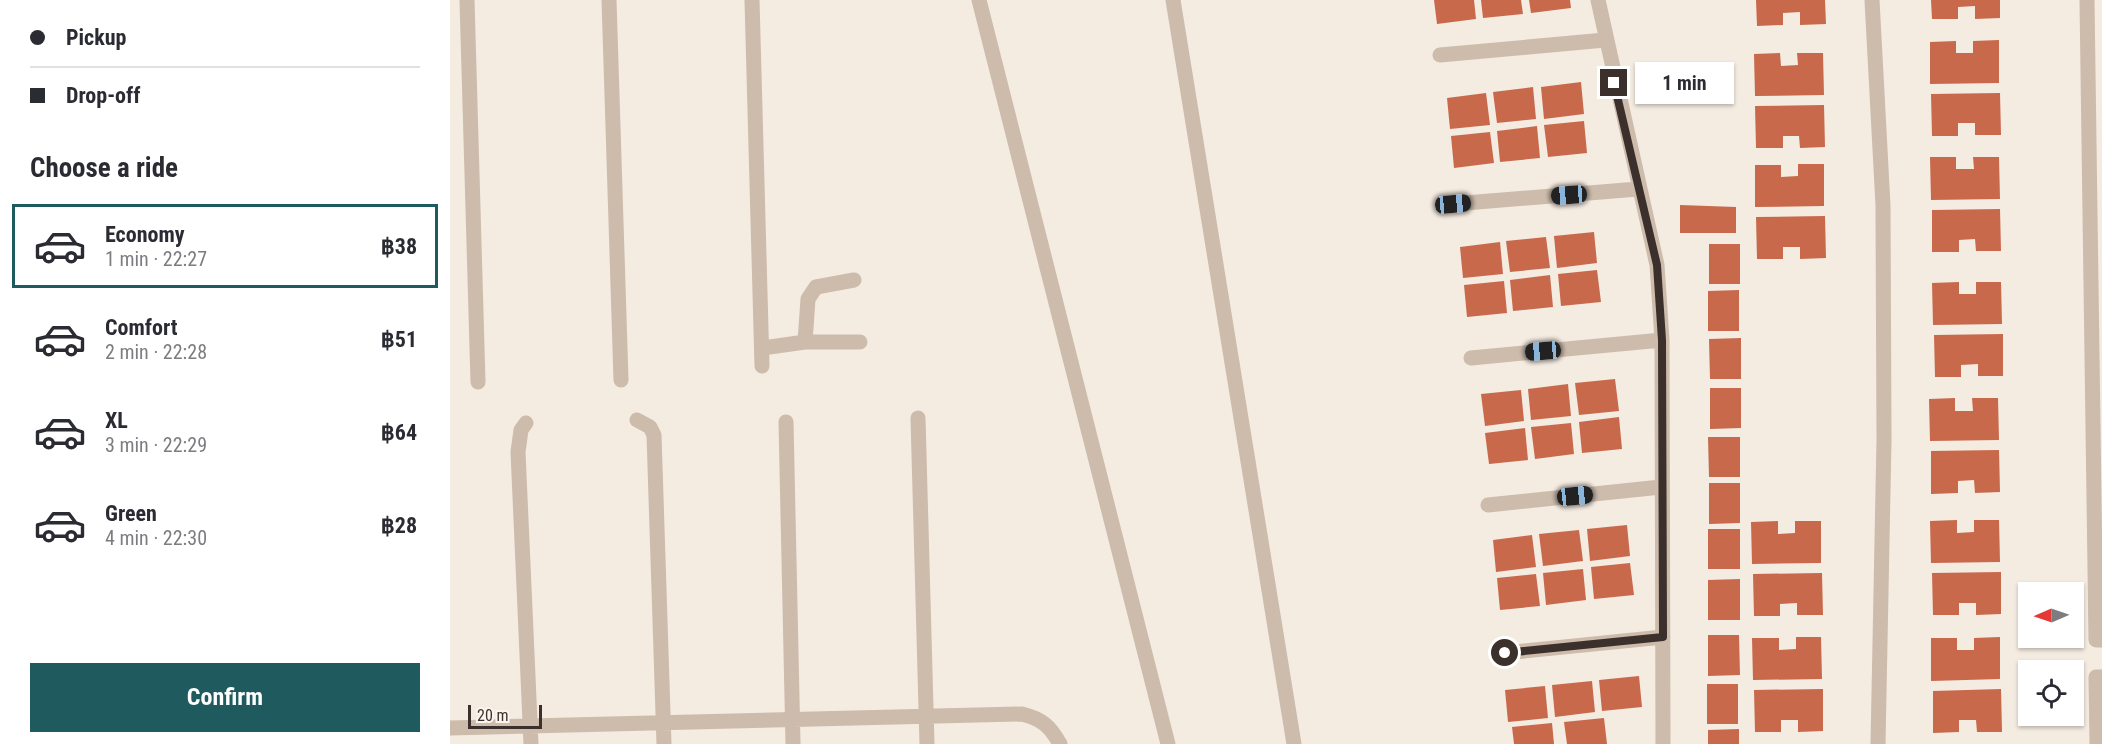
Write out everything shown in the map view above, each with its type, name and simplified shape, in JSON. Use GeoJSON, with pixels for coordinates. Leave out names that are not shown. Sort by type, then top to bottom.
{"type":"FeatureCollection","features":[{"type":"Feature","properties":{"kind":"street"},"geometry":{"type":"LineString","coordinates":[[467,0],[478,382]]}},
{"type":"Feature","properties":{"kind":"street"},"geometry":{"type":"LineString","coordinates":[[609,0],[621,380]]}},
{"type":"Feature","properties":{"kind":"street"},"geometry":{"type":"LineString","coordinates":[[752,0],[762,366]]}},
{"type":"Feature","properties":{"kind":"street"},"geometry":{"type":"LineString","coordinates":[[979,0],[1168,744]]}},
{"type":"Feature","properties":{"kind":"street"},"geometry":{"type":"LineString","coordinates":[[1173,0],[1294,744]]}},
{"type":"Feature","properties":{"kind":"street"},"geometry":{"type":"LineString","coordinates":[[1598,0],[1638,189],[1657,265],[1662,340],[1663,744]]}},
{"type":"Feature","properties":{"kind":"street"},"geometry":{"type":"LineString","coordinates":[[1872,0],[1883,205],[1884,440],[1878,744]]}},
{"type":"Feature","properties":{"kind":"street"},"geometry":{"type":"LineString","coordinates":[[2087,0],[2096,640],[2102,640]]}},
{"type":"Feature","properties":{"kind":"street"},"geometry":{"type":"LineString","coordinates":[[1440,55],[1605,40]]}},
{"type":"Feature","properties":{"kind":"street"},"geometry":{"type":"LineString","coordinates":[[1453,204],[1638,189]]}},
{"type":"Feature","properties":{"kind":"street"},"geometry":{"type":"LineString","coordinates":[[805,342],[808,299],[816,287],[854,280]]}},
{"type":"Feature","properties":{"kind":"street"},"geometry":{"type":"LineString","coordinates":[[1472,358],[1662,340]]}},
{"type":"Feature","properties":{"kind":"street"},"geometry":{"type":"LineString","coordinates":[[762,348],[805,342],[860,342]]}},
{"type":"Feature","properties":{"kind":"street"},"geometry":{"type":"LineString","coordinates":[[918,418],[927,744]]}},
{"type":"Feature","properties":{"kind":"street"},"geometry":{"type":"LineString","coordinates":[[637,420],[650,427],[654,435],[664,744]]}},
{"type":"Feature","properties":{"kind":"street"},"geometry":{"type":"LineString","coordinates":[[786,422],[793,744]]}},
{"type":"Feature","properties":{"kind":"street"},"geometry":{"type":"LineString","coordinates":[[526,423],[521,430],[518,452],[531,744]]}},
{"type":"Feature","properties":{"kind":"street"},"geometry":{"type":"LineString","coordinates":[[1488,506],[1661,487]]}},
{"type":"Feature","properties":{"kind":"street"},"geometry":{"type":"LineString","coordinates":[[1505,653],[1663,637]]}},
{"type":"Feature","properties":{"kind":"street"},"geometry":{"type":"LineString","coordinates":[[2097,744],[2096,677],[2102,677]]}},
{"type":"Feature","properties":{"kind":"street"},"geometry":{"type":"LineString","coordinates":[[450,728],[1022,714],[1038,718],[1051,728],[1060,744]]}},
{"type":"Feature","properties":{"kind":"building"},"geometry":{"type":"Polygon","coordinates":[[[1434,0],[1474,0],[1476,19],[1437,24],[1434,0]]]}},
{"type":"Feature","properties":{"kind":"building"},"geometry":{"type":"Polygon","coordinates":[[[1481,0],[1521,0],[1523,14],[1483,18],[1481,0]]]}},
{"type":"Feature","properties":{"kind":"building"},"geometry":{"type":"Polygon","coordinates":[[[1529,0],[1570,0],[1571,8],[1531,13],[1529,0]]]}},
{"type":"Feature","properties":{"kind":"building"},"geometry":{"type":"Polygon","coordinates":[[[1756,0],[1825,0],[1826,24],[1800,25],[1800,12],[1783,13],[1783,25],[1757,26],[1756,0]]]}},
{"type":"Feature","properties":{"kind":"building"},"geometry":{"type":"Polygon","coordinates":[[[1931,0],[2000,0],[2000,18],[1975,19],[1975,6],[1958,7],[1958,19],[1932,19],[1931,0]]]}},
{"type":"Feature","properties":{"kind":"building"},"geometry":{"type":"Polygon","coordinates":[[[1999,40],[1999,83],[1930,84],[1930,42],[1956,41],[1956,53],[1973,53],[1973,41],[1999,40]]]}},
{"type":"Feature","properties":{"kind":"building"},"geometry":{"type":"Polygon","coordinates":[[[1780,53],[1781,66],[1798,65],[1797,53],[1823,53],[1824,95],[1755,96],[1754,54],[1780,53]]]}},
{"type":"Feature","properties":{"kind":"building"},"geometry":{"type":"Polygon","coordinates":[[[1581,82],[1584,114],[1544,119],[1541,87],[1581,82]]]}},
{"type":"Feature","properties":{"kind":"building"},"geometry":{"type":"Polygon","coordinates":[[[1533,87],[1536,119],[1497,123],[1493,92],[1533,87]]]}},
{"type":"Feature","properties":{"kind":"building"},"geometry":{"type":"Polygon","coordinates":[[[1486,93],[1490,125],[1450,129],[1447,98],[1486,93]]]}},
{"type":"Feature","properties":{"kind":"building"},"geometry":{"type":"Polygon","coordinates":[[[2000,93],[2001,135],[1975,135],[1975,123],[1958,123],[1958,136],[1932,136],[1931,94],[2000,93]]]}},
{"type":"Feature","properties":{"kind":"building"},"geometry":{"type":"Polygon","coordinates":[[[1824,105],[1825,147],[1800,148],[1799,136],[1783,136],[1783,148],[1756,148],[1755,106],[1824,105]]]}},
{"type":"Feature","properties":{"kind":"building"},"geometry":{"type":"Polygon","coordinates":[[[1584,121],[1587,153],[1548,157],[1544,125],[1584,121]]]}},
{"type":"Feature","properties":{"kind":"building"},"geometry":{"type":"Polygon","coordinates":[[[1537,126],[1540,158],[1500,162],[1497,131],[1537,126]]]}},
{"type":"Feature","properties":{"kind":"building"},"geometry":{"type":"Polygon","coordinates":[[[1490,132],[1494,163],[1454,168],[1451,136],[1490,132]]]}},
{"type":"Feature","properties":{"kind":"building"},"geometry":{"type":"Polygon","coordinates":[[[1930,157],[1956,157],[1956,169],[1974,169],[1973,157],[1999,157],[2000,199],[1931,200],[1930,157]]]}},
{"type":"Feature","properties":{"kind":"building"},"geometry":{"type":"Polygon","coordinates":[[[1798,164],[1824,164],[1824,206],[1755,207],[1755,165],[1781,165],[1781,177],[1798,176],[1798,164]]]}},
{"type":"Feature","properties":{"kind":"building"},"geometry":{"type":"Polygon","coordinates":[[[1680,205],[1736,207],[1736,233],[1680,233],[1680,205]]]}},
{"type":"Feature","properties":{"kind":"building"},"geometry":{"type":"Polygon","coordinates":[[[2000,209],[2001,251],[1976,251],[1975,239],[1959,240],[1959,252],[1932,252],[1932,210],[2000,209]]]}},
{"type":"Feature","properties":{"kind":"building"},"geometry":{"type":"Polygon","coordinates":[[[1825,216],[1826,258],[1800,259],[1800,247],[1783,247],[1783,259],[1757,259],[1756,217],[1825,216]]]}},
{"type":"Feature","properties":{"kind":"building"},"geometry":{"type":"Polygon","coordinates":[[[1594,232],[1597,263],[1557,268],[1554,236],[1594,232]]]}},
{"type":"Feature","properties":{"kind":"building"},"geometry":{"type":"Polygon","coordinates":[[[1546,237],[1550,268],[1510,272],[1506,241],[1546,237]]]}},
{"type":"Feature","properties":{"kind":"building"},"geometry":{"type":"Polygon","coordinates":[[[1500,242],[1503,274],[1463,278],[1460,247],[1500,242]]]}},
{"type":"Feature","properties":{"kind":"building"},"geometry":{"type":"Polygon","coordinates":[[[1709,244],[1740,244],[1740,284],[1709,284],[1709,244]]]}},
{"type":"Feature","properties":{"kind":"building"},"geometry":{"type":"Polygon","coordinates":[[[1597,270],[1601,302],[1561,306],[1558,274],[1597,270]]]}},
{"type":"Feature","properties":{"kind":"building"},"geometry":{"type":"Polygon","coordinates":[[[1550,275],[1553,307],[1513,311],[1510,280],[1550,275]]]}},
{"type":"Feature","properties":{"kind":"building"},"geometry":{"type":"Polygon","coordinates":[[[1504,281],[1507,313],[1467,317],[1464,285],[1504,281]]]}},
{"type":"Feature","properties":{"kind":"building"},"geometry":{"type":"Polygon","coordinates":[[[1959,282],[1959,294],[1976,294],[1976,282],[2001,282],[2002,324],[1933,325],[1932,283],[1959,282]]]}},
{"type":"Feature","properties":{"kind":"building"},"geometry":{"type":"Polygon","coordinates":[[[1739,290],[1739,331],[1708,331],[1708,291],[1739,290]]]}},
{"type":"Feature","properties":{"kind":"building"},"geometry":{"type":"Polygon","coordinates":[[[2003,334],[2003,376],[1978,376],[1978,364],[1961,365],[1961,377],[1935,377],[1934,335],[2003,334]]]}},
{"type":"Feature","properties":{"kind":"building"},"geometry":{"type":"Polygon","coordinates":[[[1741,338],[1741,379],[1710,379],[1709,339],[1741,338]]]}},
{"type":"Feature","properties":{"kind":"building"},"geometry":{"type":"Polygon","coordinates":[[[1615,379],[1619,411],[1579,415],[1575,383],[1615,379]]]}},
{"type":"Feature","properties":{"kind":"building"},"geometry":{"type":"Polygon","coordinates":[[[1568,384],[1571,416],[1531,420],[1528,389],[1568,384]]]}},
{"type":"Feature","properties":{"kind":"building"},"geometry":{"type":"Polygon","coordinates":[[[1710,388],[1741,388],[1741,428],[1710,429],[1710,388]]]}},
{"type":"Feature","properties":{"kind":"building"},"geometry":{"type":"Polygon","coordinates":[[[1521,390],[1524,421],[1485,426],[1481,394],[1521,390]]]}},
{"type":"Feature","properties":{"kind":"building"},"geometry":{"type":"Polygon","coordinates":[[[1955,398],[1955,411],[1973,411],[1972,398],[1998,398],[1999,440],[1930,441],[1929,399],[1955,398]]]}},
{"type":"Feature","properties":{"kind":"building"},"geometry":{"type":"Polygon","coordinates":[[[1619,417],[1622,449],[1582,453],[1579,422],[1619,417]]]}},
{"type":"Feature","properties":{"kind":"building"},"geometry":{"type":"Polygon","coordinates":[[[1571,423],[1574,454],[1535,459],[1531,427],[1571,423]]]}},
{"type":"Feature","properties":{"kind":"building"},"geometry":{"type":"Polygon","coordinates":[[[1525,428],[1528,460],[1489,464],[1485,433],[1525,428]]]}},
{"type":"Feature","properties":{"kind":"building"},"geometry":{"type":"Polygon","coordinates":[[[1708,437],[1740,437],[1740,477],[1709,477],[1708,437]]]}},
{"type":"Feature","properties":{"kind":"building"},"geometry":{"type":"Polygon","coordinates":[[[1999,450],[2000,492],[1975,493],[1974,480],[1958,481],[1958,493],[1931,494],[1931,451],[1999,450]]]}},
{"type":"Feature","properties":{"kind":"building"},"geometry":{"type":"Polygon","coordinates":[[[1709,483],[1740,483],[1740,523],[1709,524],[1709,483]]]}},
{"type":"Feature","properties":{"kind":"building"},"geometry":{"type":"Polygon","coordinates":[[[1957,520],[1957,533],[1974,532],[1974,520],[1999,520],[2000,562],[1931,563],[1930,521],[1957,520]]]}},
{"type":"Feature","properties":{"kind":"building"},"geometry":{"type":"Polygon","coordinates":[[[1778,521],[1778,534],[1795,533],[1795,521],[1821,521],[1821,563],[1752,564],[1751,522],[1778,521]]]}},
{"type":"Feature","properties":{"kind":"building"},"geometry":{"type":"Polygon","coordinates":[[[1627,525],[1630,556],[1590,561],[1587,529],[1627,525]]]}},
{"type":"Feature","properties":{"kind":"building"},"geometry":{"type":"Polygon","coordinates":[[[1708,529],[1740,529],[1740,569],[1708,569],[1708,529]]]}},
{"type":"Feature","properties":{"kind":"building"},"geometry":{"type":"Polygon","coordinates":[[[1579,530],[1583,561],[1543,566],[1539,534],[1579,530]]]}},
{"type":"Feature","properties":{"kind":"building"},"geometry":{"type":"Polygon","coordinates":[[[1532,535],[1536,567],[1496,572],[1493,540],[1532,535]]]}},
{"type":"Feature","properties":{"kind":"building"},"geometry":{"type":"Polygon","coordinates":[[[1630,563],[1634,595],[1594,599],[1591,567],[1630,563]]]}},
{"type":"Feature","properties":{"kind":"building"},"geometry":{"type":"Polygon","coordinates":[[[1583,569],[1586,600],[1546,605],[1543,573],[1583,569]]]}},
{"type":"Feature","properties":{"kind":"building"},"geometry":{"type":"Polygon","coordinates":[[[2001,572],[2001,614],[1976,615],[1976,603],[1959,603],[1959,615],[1933,615],[1932,573],[2001,572]]]}},
{"type":"Feature","properties":{"kind":"building"},"geometry":{"type":"Polygon","coordinates":[[[1822,573],[1823,615],[1797,615],[1797,603],[1780,604],[1780,616],[1754,616],[1753,574],[1822,573]]]}},
{"type":"Feature","properties":{"kind":"building"},"geometry":{"type":"Polygon","coordinates":[[[1536,574],[1540,606],[1500,610],[1497,578],[1536,574]]]}},
{"type":"Feature","properties":{"kind":"building"},"geometry":{"type":"Polygon","coordinates":[[[1740,579],[1740,620],[1708,620],[1708,580],[1740,579]]]}},
{"type":"Feature","properties":{"kind":"building"},"geometry":{"type":"Polygon","coordinates":[[[1708,635],[1739,635],[1740,675],[1708,676],[1708,635]]]}},
{"type":"Feature","properties":{"kind":"building"},"geometry":{"type":"Polygon","coordinates":[[[1796,637],[1821,637],[1822,679],[1753,680],[1752,638],[1779,638],[1779,650],[1796,649],[1796,637]]]}},
{"type":"Feature","properties":{"kind":"building"},"geometry":{"type":"Polygon","coordinates":[[[2000,637],[2000,679],[1931,681],[1931,638],[1957,638],[1957,650],[1974,650],[1974,638],[2000,637]]]}},
{"type":"Feature","properties":{"kind":"building"},"geometry":{"type":"Polygon","coordinates":[[[1639,676],[1642,707],[1602,711],[1599,680],[1639,676]]]}},
{"type":"Feature","properties":{"kind":"building"},"geometry":{"type":"Polygon","coordinates":[[[1592,681],[1595,712],[1555,717],[1552,685],[1592,681]]]}},
{"type":"Feature","properties":{"kind":"building"},"geometry":{"type":"Polygon","coordinates":[[[1707,684],[1738,684],[1738,724],[1707,724],[1707,684]]]}},
{"type":"Feature","properties":{"kind":"building"},"geometry":{"type":"Polygon","coordinates":[[[1545,686],[1548,718],[1508,722],[1505,690],[1545,686]]]}},
{"type":"Feature","properties":{"kind":"building"},"geometry":{"type":"Polygon","coordinates":[[[1823,689],[1823,731],[1798,732],[1798,720],[1781,720],[1781,732],[1755,732],[1754,690],[1823,689]]]}},
{"type":"Feature","properties":{"kind":"building"},"geometry":{"type":"Polygon","coordinates":[[[2001,689],[2002,732],[1977,732],[1976,720],[1959,720],[1959,732],[1933,733],[1933,691],[2001,689]]]}},
{"type":"Feature","properties":{"kind":"building"},"geometry":{"type":"Polygon","coordinates":[[[1604,718],[1607,744],[1567,744],[1564,722],[1604,718]]]}},
{"type":"Feature","properties":{"kind":"building"},"geometry":{"type":"Polygon","coordinates":[[[1552,723],[1554,744],[1514,744],[1512,727],[1552,723]]]}},
{"type":"Feature","properties":{"kind":"building"},"geometry":{"type":"Polygon","coordinates":[[[1739,729],[1739,744],[1708,744],[1708,730],[1739,729]]]}},
{"type":"Feature","properties":{"kind":"route"},"geometry":{"type":"LineString","coordinates":[[1505,653],[1663,637],[1662,340],[1657,265],[1614,83]]}}]}
